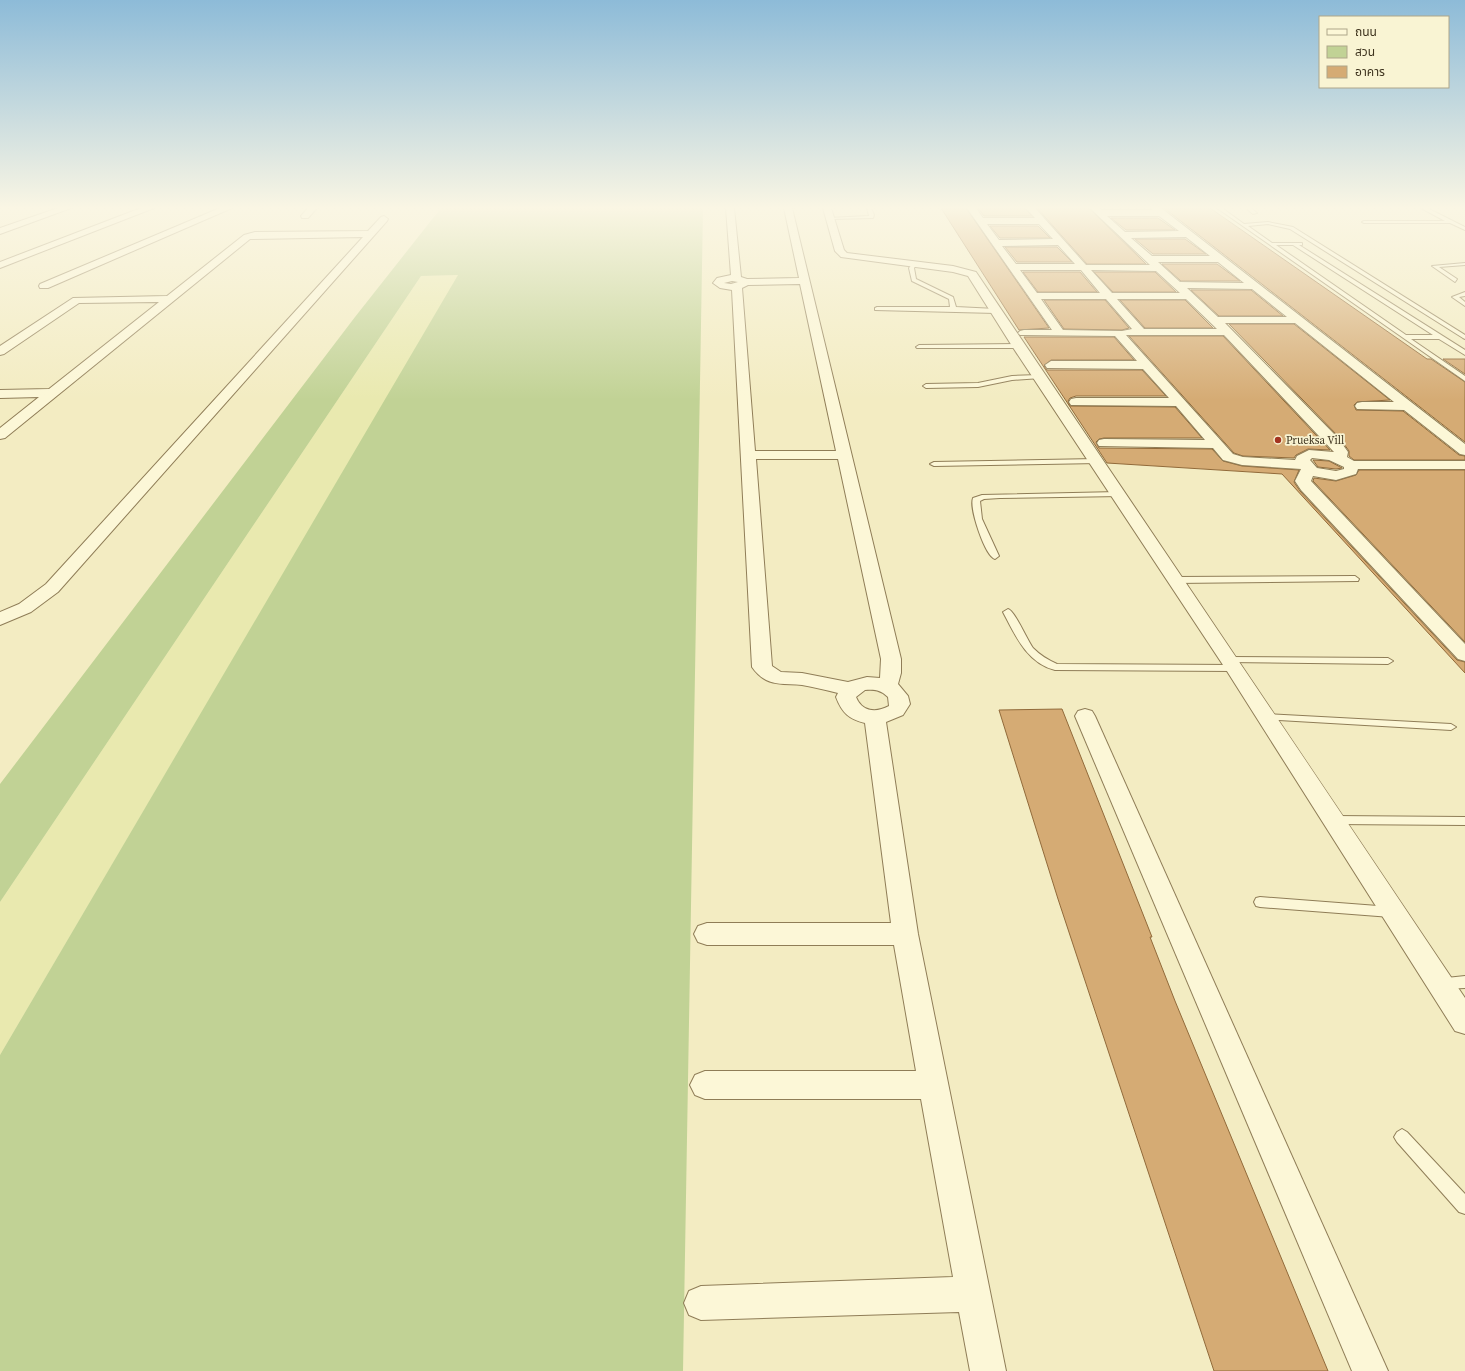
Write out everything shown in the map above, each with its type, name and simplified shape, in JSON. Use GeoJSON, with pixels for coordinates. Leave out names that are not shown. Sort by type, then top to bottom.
{"type":"FeatureCollection","features":[{"type":"Feature","properties":{"kind":"street"},"geometry":{"type":"LineString","coordinates":[[44,286],[77,272]]}},
{"type":"Feature","properties":{"kind":"street"},"geometry":{"type":"LineString","coordinates":[[0,436],[203,272]]}},
{"type":"Feature","properties":{"kind":"street"},"geometry":{"type":"LineString","coordinates":[[0,619],[24,608],[52,588],[336,272]]}},
{"type":"Feature","properties":{"kind":"street"},"geometry":{"type":"LineString","coordinates":[[738,272],[762,667],[768,674],[778,678],[802,679],[850,689]]}},
{"type":"Feature","properties":{"kind":"street"},"geometry":{"type":"LineString","coordinates":[[804,272],[891,659],[891,673],[887,686]]}},
{"type":"Feature","properties":{"kind":"street"},"geometry":{"type":"LineString","coordinates":[[964,272],[972,274],[996,311],[1045,371],[1096,461],[1267,717],[1465,1022]]}},
{"type":"Feature","properties":{"kind":"street"},"geometry":{"type":"LineString","coordinates":[[1017,272],[1059,332]]}},
{"type":"Feature","properties":{"kind":"street"},"geometry":{"type":"LineString","coordinates":[[1088,272],[1141,332]]}},
{"type":"Feature","properties":{"kind":"street"},"geometry":{"type":"LineString","coordinates":[[1118,333],[1148,365],[1228,457],[1234,460],[1306,468],[1342,475],[1351,471],[1333,441],[1215,320],[1161,272]]}},
{"type":"Feature","properties":{"kind":"street"},"geometry":{"type":"LineString","coordinates":[[1236,272],[1465,451]]}},
{"type":"Feature","properties":{"kind":"street"},"geometry":{"type":"LineString","coordinates":[[739,282],[806,281]]}},
{"type":"Feature","properties":{"kind":"street"},"geometry":{"type":"LineString","coordinates":[[1176,285],[1254,286]]}},
{"type":"Feature","properties":{"kind":"street"},"geometry":{"type":"LineString","coordinates":[[1034,296],[1188,296]]}},
{"type":"Feature","properties":{"kind":"street"},"geometry":{"type":"LineString","coordinates":[[0,352],[77,300],[171,298]]}},
{"type":"Feature","properties":{"kind":"street"},"geometry":{"type":"LineString","coordinates":[[1215,320],[1297,320]]}},
{"type":"Feature","properties":{"kind":"street"},"geometry":{"type":"LineString","coordinates":[[1021,340],[1059,332],[1227,332]]}},
{"type":"Feature","properties":{"kind":"street"},"geometry":{"type":"LineString","coordinates":[[1045,371],[1148,365]]}},
{"type":"Feature","properties":{"kind":"street"},"geometry":{"type":"LineString","coordinates":[[0,394],[53,393]]}},
{"type":"Feature","properties":{"kind":"street"},"geometry":{"type":"LineString","coordinates":[[1076,402],[1179,402]]}},
{"type":"Feature","properties":{"kind":"street"},"geometry":{"type":"LineString","coordinates":[[1362,406],[1408,406]]}},
{"type":"Feature","properties":{"kind":"street"},"geometry":{"type":"LineString","coordinates":[[1104,443],[1216,444]]}},
{"type":"Feature","properties":{"kind":"street"},"geometry":{"type":"LineString","coordinates":[[748,455],[845,455]]}},
{"type":"Feature","properties":{"kind":"street"},"geometry":{"type":"LineString","coordinates":[[1345,462],[1465,465]]}},
{"type":"Feature","properties":{"kind":"street"},"geometry":{"type":"LineString","coordinates":[[1306,468],[1303,481],[1306,487],[1465,655]]}},
{"type":"Feature","properties":{"kind":"street"},"geometry":{"type":"LineString","coordinates":[[871,683],[887,686],[895,692],[900,699],[900,706],[895,712],[886,717],[875,718],[857,714],[848,706],[846,697],[850,689],[856,686],[871,683]]}},
{"type":"Feature","properties":{"kind":"street"},"geometry":{"type":"LineString","coordinates":[[1085,716],[1370,1371]]}},
{"type":"Feature","properties":{"kind":"street"},"geometry":{"type":"LineString","coordinates":[[875,718],[905,934],[988,1371]]}},
{"type":"Feature","properties":{"kind":"street"},"geometry":{"type":"LineString","coordinates":[[707,934],[905,934]]}},
{"type":"Feature","properties":{"kind":"street"},"geometry":{"type":"LineString","coordinates":[[705,1085],[933,1085]]}},
{"type":"Feature","properties":{"kind":"street"},"geometry":{"type":"LineString","coordinates":[[701,1303],[973,1294]]}},
{"type":"Feature","properties":{"kind":"lane"},"geometry":{"type":"LineString","coordinates":[[912,272],[914,280],[951,298],[954,303],[954,309]]}},
{"type":"Feature","properties":{"kind":"lane"},"geometry":{"type":"LineString","coordinates":[[1311,272],[1465,379]]}},
{"type":"Feature","properties":{"kind":"lane"},"geometry":{"type":"LineString","coordinates":[[1338,272],[1465,353]]}},
{"type":"Feature","properties":{"kind":"lane"},"geometry":{"type":"LineString","coordinates":[[1361,272],[1464,337]]}},
{"type":"Feature","properties":{"kind":"lane"},"geometry":{"type":"LineString","coordinates":[[1443,272],[1454,280]]}},
{"type":"Feature","properties":{"kind":"lane"},"geometry":{"type":"LineString","coordinates":[[1465,294],[1455,297],[1465,304]]}},
{"type":"Feature","properties":{"kind":"lane"},"geometry":{"type":"LineString","coordinates":[[877,309],[954,309],[996,311]]}},
{"type":"Feature","properties":{"kind":"lane"},"geometry":{"type":"LineString","coordinates":[[1405,337],[1464,337]]}},
{"type":"Feature","properties":{"kind":"lane"},"geometry":{"type":"LineString","coordinates":[[919,347],[1021,340]]}},
{"type":"Feature","properties":{"kind":"lane"},"geometry":{"type":"LineString","coordinates":[[926,386],[978,385],[1045,371]]}},
{"type":"Feature","properties":{"kind":"lane"},"geometry":{"type":"LineString","coordinates":[[934,464],[1096,461]]}},
{"type":"Feature","properties":{"kind":"lane"},"geometry":{"type":"LineString","coordinates":[[995,556],[976,513],[974,505],[976,500],[982,497],[1000,496],[1118,494]]}},
{"type":"Feature","properties":{"kind":"lane"},"geometry":{"type":"LineString","coordinates":[[1176,580],[1355,579]]}},
{"type":"Feature","properties":{"kind":"lane"},"geometry":{"type":"LineString","coordinates":[[1008,612],[1028,649],[1041,661],[1055,667],[1388,661]]}},
{"type":"Feature","properties":{"kind":"lane"},"geometry":{"type":"LineString","coordinates":[[1267,717],[1451,727]]}},
{"type":"Feature","properties":{"kind":"lane"},"geometry":{"type":"LineString","coordinates":[[1334,820],[1465,821]]}},
{"type":"Feature","properties":{"kind":"lane"},"geometry":{"type":"LineString","coordinates":[[1260,902],[1393,912]]}},
{"type":"Feature","properties":{"kind":"lane"},"geometry":{"type":"LineString","coordinates":[[1440,983],[1465,982]]}},
{"type":"Feature","properties":{"kind":"lane"},"geometry":{"type":"LineString","coordinates":[[1402,1137],[1465,1206]]}},
{"type":"Feature","properties":{"kind":"green space"},"geometry":{"type":"Polygon","coordinates":[[[391,272],[702,272],[683,1371],[0,1371],[0,1055],[458,275],[421,276],[0,902],[0,784],[391,272]]]}},
{"type":"Feature","properties":{"kind":"green space"},"geometry":{"type":"Polygon","coordinates":[[[459,275],[0,1055],[0,902],[421,276],[459,275]]]}},
{"type":"Feature","properties":{"kind":"building"},"geometry":{"type":"Polygon","coordinates":[[[982,272],[1010,272],[1049,328],[1019,330],[982,272]]]}},
{"type":"Feature","properties":{"kind":"building"},"geometry":{"type":"Polygon","coordinates":[[[1023,272],[1080,272],[1097,292],[1038,292],[1023,272]]]}},
{"type":"Feature","properties":{"kind":"building"},"geometry":{"type":"Polygon","coordinates":[[[1094,272],[1155,272],[1176,292],[1113,292],[1094,272]]]}},
{"type":"Feature","properties":{"kind":"building"},"geometry":{"type":"Polygon","coordinates":[[[1171,272],[1228,272],[1240,281],[1181,281],[1171,272]]]}},
{"type":"Feature","properties":{"kind":"building"},"geometry":{"type":"Polygon","coordinates":[[[1246,272],[1302,272],[1427,359],[1431,359],[1465,382],[1465,442],[1246,272]]]}},
{"type":"Feature","properties":{"kind":"building"},"geometry":{"type":"Polygon","coordinates":[[[1191,290],[1251,290],[1283,316],[1219,316],[1191,290]]]}},
{"type":"Feature","properties":{"kind":"building"},"geometry":{"type":"Polygon","coordinates":[[[1044,300],[1105,300],[1129,328],[1122,330],[1064,329],[1044,300]]]}},
{"type":"Feature","properties":{"kind":"building"},"geometry":{"type":"Polygon","coordinates":[[[1120,300],[1185,300],[1213,328],[1145,328],[1120,300]]]}},
{"type":"Feature","properties":{"kind":"building"},"geometry":{"type":"Polygon","coordinates":[[[1229,324],[1294,324],[1390,400],[1357,402],[1354,405],[1356,410],[1403,411],[1459,455],[1465,456],[1465,460],[1354,460],[1349,456],[1349,451],[1339,437],[1229,324]]]}},
{"type":"Feature","properties":{"kind":"building"},"geometry":{"type":"Polygon","coordinates":[[[1129,336],[1223,336],[1330,450],[1308,449],[1296,455],[1294,458],[1243,456],[1234,453],[1129,336]]]}},
{"type":"Feature","properties":{"kind":"building"},"geometry":{"type":"Polygon","coordinates":[[[1024,337],[1114,337],[1134,360],[1051,360],[1044,366],[1047,370],[1142,370],[1166,396],[1076,396],[1070,398],[1068,401],[1070,406],[1175,407],[1202,438],[1104,438],[1099,439],[1096,442],[1099,448],[1212,449],[1223,461],[1242,466],[1299,470],[1294,482],[1300,491],[1457,660],[1465,662],[1465,673],[1282,474],[1107,463],[1024,337]]]}},
{"type":"Feature","properties":{"kind":"building"},"geometry":{"type":"Polygon","coordinates":[[[1443,359],[1465,359],[1465,374],[1443,359]]]}},
{"type":"Feature","properties":{"kind":"building"},"geometry":{"type":"Polygon","coordinates":[[[1313,460],[1329,461],[1342,468],[1336,469],[1318,467],[1313,460]]]}},
{"type":"Feature","properties":{"kind":"building"},"geometry":{"type":"Polygon","coordinates":[[[1359,470],[1465,470],[1465,642],[1313,481],[1314,478],[1336,481],[1356,475],[1359,470]]]}},
{"type":"Feature","properties":{"kind":"building"},"geometry":{"type":"Polygon","coordinates":[[[1062,709],[1152,937],[1150,937],[1175,1001],[1328,1371],[1214,1371],[1058,899],[999,710],[1062,709]]]}},
{"type":"Feature","properties":{"kind":"place","name":"Prueksa Vill"},"geometry":{"type":"Point","coordinates":[1278,440]}}]}
